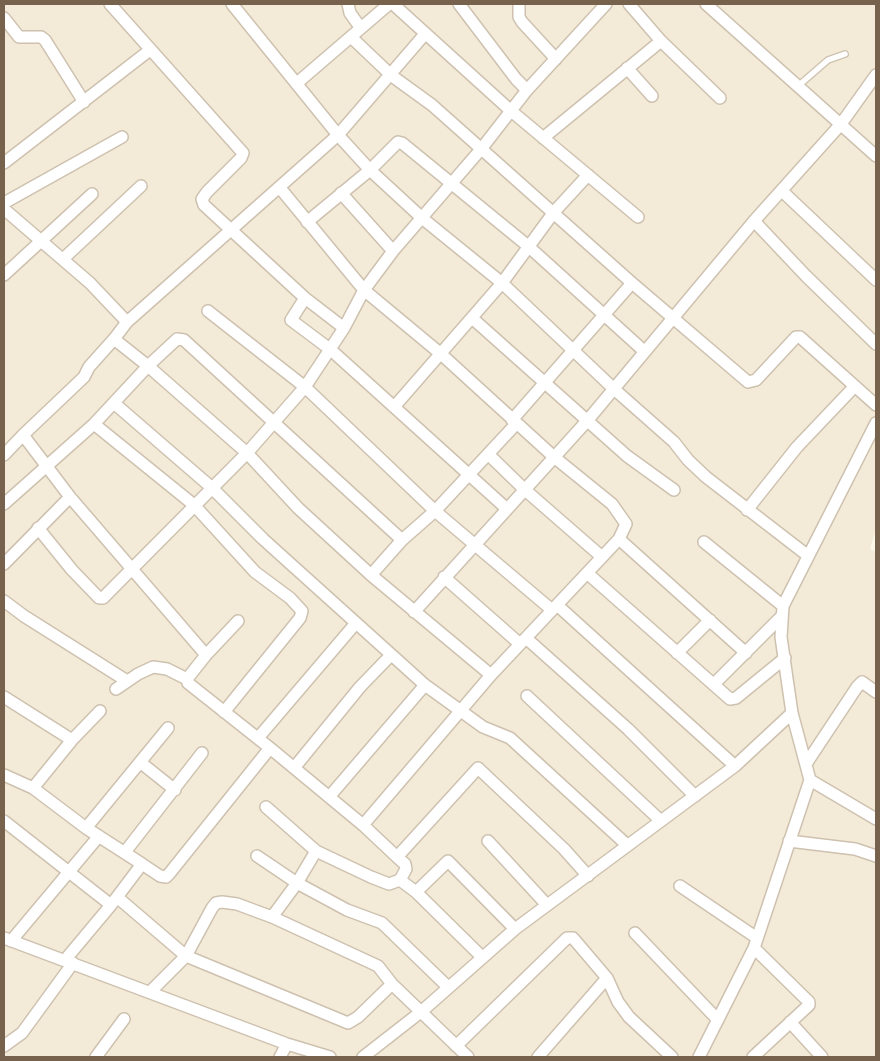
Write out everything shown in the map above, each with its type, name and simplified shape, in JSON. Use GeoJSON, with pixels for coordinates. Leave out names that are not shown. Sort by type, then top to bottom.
{"type":"FeatureCollection","features":[{"type":"Feature","properties":{"kind":"street"},"geometry":{"type":"LineString","coordinates":[[110,4],[243,153],[202,199],[204,205],[305,298],[344,328]]}},
{"type":"Feature","properties":{"kind":"street"},"geometry":{"type":"LineString","coordinates":[[232,4],[338,135],[370,170],[422,218],[502,283],[614,389],[674,442],[688,460],[706,477],[808,555]]}},
{"type":"Feature","properties":{"kind":"street"},"geometry":{"type":"LineString","coordinates":[[348,4],[350,13],[360,27]]}},
{"type":"Feature","properties":{"kind":"street"},"geometry":{"type":"LineString","coordinates":[[296,83],[351,37],[360,27],[391,4],[510,110],[638,217]]}},
{"type":"Feature","properties":{"kind":"street"},"geometry":{"type":"LineString","coordinates":[[459,4],[516,80],[528,90]]}},
{"type":"Feature","properties":{"kind":"street"},"geometry":{"type":"LineString","coordinates":[[519,4],[519,17],[522,22],[556,59]]}},
{"type":"Feature","properties":{"kind":"street"},"geometry":{"type":"LineString","coordinates":[[38,528],[99,598],[103,598],[211,487],[247,453],[306,387],[331,350],[364,290],[393,251],[482,148],[510,110],[606,4]]}},
{"type":"Feature","properties":{"kind":"street"},"geometry":{"type":"LineString","coordinates":[[629,4],[661,41],[720,98]]}},
{"type":"Feature","properties":{"kind":"street"},"geometry":{"type":"LineString","coordinates":[[706,4],[876,156]]}},
{"type":"Feature","properties":{"kind":"street"},"geometry":{"type":"LineString","coordinates":[[4,18],[19,37],[41,38],[45,40],[84,102]]}},
{"type":"Feature","properties":{"kind":"street"},"geometry":{"type":"LineString","coordinates":[[4,455],[23,434],[84,377],[89,367],[127,322],[338,135],[392,76],[425,34]]}},
{"type":"Feature","properties":{"kind":"street"},"geometry":{"type":"LineString","coordinates":[[351,37],[392,76],[432,105],[632,283],[748,382],[756,380],[796,337],[800,337],[876,405]]}},
{"type":"Feature","properties":{"kind":"street"},"geometry":{"type":"LineString","coordinates":[[543,138],[661,41]]}},
{"type":"Feature","properties":{"kind":"street"},"geometry":{"type":"LineString","coordinates":[[4,163],[150,50]]}},
{"type":"Feature","properties":{"kind":"street"},"geometry":{"type":"LineString","coordinates":[[627,68],[652,96]]}},
{"type":"Feature","properties":{"kind":"street"},"geometry":{"type":"LineString","coordinates":[[414,612],[587,421],[754,222],[841,124],[876,75]]}},
{"type":"Feature","properties":{"kind":"street"},"geometry":{"type":"LineString","coordinates":[[4,203],[122,137]]}},
{"type":"Feature","properties":{"kind":"street"},"geometry":{"type":"LineString","coordinates":[[307,222],[370,170],[398,142],[402,143],[528,246],[644,351]]}},
{"type":"Feature","properties":{"kind":"street"},"geometry":{"type":"LineString","coordinates":[[394,407],[502,283],[554,212],[588,175]]}},
{"type":"Feature","properties":{"kind":"street"},"geometry":{"type":"LineString","coordinates":[[64,259],[141,186]]}},
{"type":"Feature","properties":{"kind":"street"},"geometry":{"type":"LineString","coordinates":[[280,188],[364,290],[441,354],[514,422],[612,504],[626,524],[619,539],[491,675],[363,825]]}},
{"type":"Feature","properties":{"kind":"street"},"geometry":{"type":"LineString","coordinates":[[782,191],[876,280]]}},
{"type":"Feature","properties":{"kind":"street"},"geometry":{"type":"LineString","coordinates":[[341,193],[393,251]]}},
{"type":"Feature","properties":{"kind":"street"},"geometry":{"type":"LineString","coordinates":[[4,275],[92,194]]}},
{"type":"Feature","properties":{"kind":"street"},"geometry":{"type":"LineString","coordinates":[[6,216],[41,239],[64,259],[127,322]]}},
{"type":"Feature","properties":{"kind":"street"},"geometry":{"type":"LineString","coordinates":[[754,222],[876,344]]}},
{"type":"Feature","properties":{"kind":"street"},"geometry":{"type":"LineString","coordinates":[[372,575],[402,540],[435,511],[488,454],[545,383],[632,283]]}},
{"type":"Feature","properties":{"kind":"street"},"geometry":{"type":"LineString","coordinates":[[305,298],[291,320],[331,350],[470,473],[507,509]]}},
{"type":"Feature","properties":{"kind":"street"},"geometry":{"type":"LineString","coordinates":[[208,311],[306,387],[435,511],[554,608],[735,766]]}},
{"type":"Feature","properties":{"kind":"street"},"geometry":{"type":"LineString","coordinates":[[472,318],[627,456],[674,490]]}},
{"type":"Feature","properties":{"kind":"street"},"geometry":{"type":"LineString","coordinates":[[114,339],[148,366],[247,453],[298,508],[372,575],[491,675]]}},
{"type":"Feature","properties":{"kind":"street"},"geometry":{"type":"LineString","coordinates":[[4,504],[115,404],[172,341],[184,340],[402,540]]}},
{"type":"Feature","properties":{"kind":"street"},"geometry":{"type":"LineString","coordinates":[[747,510],[797,447],[855,386]]}},
{"type":"Feature","properties":{"kind":"street"},"geometry":{"type":"LineString","coordinates":[[115,404],[211,487],[263,539],[424,684],[493,733],[510,738],[627,845]]}},
{"type":"Feature","properties":{"kind":"street"},"geometry":{"type":"LineString","coordinates":[[714,684],[746,653],[782,612],[808,555],[876,423]]}},
{"type":"Feature","properties":{"kind":"street"},"geometry":{"type":"LineString","coordinates":[[94,424],[194,505],[255,572],[290,598],[302,610],[300,618],[224,712]]}},
{"type":"Feature","properties":{"kind":"street"},"geometry":{"type":"LineString","coordinates":[[23,434],[70,497],[206,655]]}},
{"type":"Feature","properties":{"kind":"street"},"geometry":{"type":"LineString","coordinates":[[488,454],[524,489],[602,557]]}},
{"type":"Feature","properties":{"kind":"street"},"geometry":{"type":"LineString","coordinates":[[4,564],[70,497]]}},
{"type":"Feature","properties":{"kind":"street"},"geometry":{"type":"LineString","coordinates":[[619,539],[746,653]]}},
{"type":"Feature","properties":{"kind":"street"},"geometry":{"type":"LineString","coordinates":[[699,1057],[755,943],[810,780],[792,713],[784,658],[782,612],[704,542]]}},
{"type":"Feature","properties":{"kind":"street"},"geometry":{"type":"LineString","coordinates":[[587,574],[733,699],[784,658]]}},
{"type":"Feature","properties":{"kind":"street"},"geometry":{"type":"LineString","coordinates":[[444,578],[523,641],[628,730],[695,796]]}},
{"type":"Feature","properties":{"kind":"street"},"geometry":{"type":"LineString","coordinates":[[4,601],[24,616],[127,681]]}},
{"type":"Feature","properties":{"kind":"street"},"geometry":{"type":"LineString","coordinates":[[678,653],[710,620]]}},
{"type":"Feature","properties":{"kind":"street"},"geometry":{"type":"LineString","coordinates":[[187,679],[206,655],[238,622]]}},
{"type":"Feature","properties":{"kind":"street"},"geometry":{"type":"LineString","coordinates":[[258,738],[356,623]]}},
{"type":"Feature","properties":{"kind":"street"},"geometry":{"type":"LineString","coordinates":[[294,768],[360,687],[392,655]]}},
{"type":"Feature","properties":{"kind":"street"},"geometry":{"type":"LineString","coordinates":[[116,689],[153,667],[167,669],[187,679],[188,683],[363,825],[405,864],[406,869],[400,880],[389,884],[371,877],[316,851],[266,808]]}},
{"type":"Feature","properties":{"kind":"street"},"geometry":{"type":"LineString","coordinates":[[806,764],[857,687],[862,682],[876,692]]}},
{"type":"Feature","properties":{"kind":"street"},"geometry":{"type":"LineString","coordinates":[[329,797],[424,684]]}},
{"type":"Feature","properties":{"kind":"street"},"geometry":{"type":"LineString","coordinates":[[527,696],[661,821]]}},
{"type":"Feature","properties":{"kind":"street"},"geometry":{"type":"LineString","coordinates":[[4,697],[72,740]]}},
{"type":"Feature","properties":{"kind":"street"},"geometry":{"type":"LineString","coordinates":[[33,788],[72,740],[100,711]]}},
{"type":"Feature","properties":{"kind":"street"},"geometry":{"type":"LineString","coordinates":[[363,1057],[422,1011],[481,956],[515,929],[735,766],[792,713]]}},
{"type":"Feature","properties":{"kind":"street"},"geometry":{"type":"LineString","coordinates":[[86,828],[168,728]]}},
{"type":"Feature","properties":{"kind":"street"},"geometry":{"type":"LineString","coordinates":[[4,775],[33,788],[86,828],[160,876],[166,877],[270,748]]}},
{"type":"Feature","properties":{"kind":"street"},"geometry":{"type":"LineString","coordinates":[[125,852],[202,753]]}},
{"type":"Feature","properties":{"kind":"street"},"geometry":{"type":"LineString","coordinates":[[140,762],[175,790]]}},
{"type":"Feature","properties":{"kind":"street"},"geometry":{"type":"LineString","coordinates":[[397,857],[478,768],[564,849],[588,876]]}},
{"type":"Feature","properties":{"kind":"street"},"geometry":{"type":"LineString","coordinates":[[810,780],[876,819]]}},
{"type":"Feature","properties":{"kind":"street"},"geometry":{"type":"LineString","coordinates":[[4,820],[67,872],[114,901],[186,956],[348,1023],[358,1018],[392,984]]}},
{"type":"Feature","properties":{"kind":"street"},"geometry":{"type":"LineString","coordinates":[[99,836],[8,940],[287,1044],[330,1057]]}},
{"type":"Feature","properties":{"kind":"street"},"geometry":{"type":"LineString","coordinates":[[488,841],[547,905]]}},
{"type":"Feature","properties":{"kind":"street"},"geometry":{"type":"LineString","coordinates":[[788,841],[855,849],[876,856]]}},
{"type":"Feature","properties":{"kind":"street"},"geometry":{"type":"LineString","coordinates":[[272,917],[297,883],[316,851]]}},
{"type":"Feature","properties":{"kind":"street"},"geometry":{"type":"LineString","coordinates":[[257,856],[297,883],[347,910],[382,923],[448,987]]}},
{"type":"Feature","properties":{"kind":"street"},"geometry":{"type":"LineString","coordinates":[[416,892],[448,860],[515,929]]}},
{"type":"Feature","properties":{"kind":"street"},"geometry":{"type":"LineString","coordinates":[[4,1046],[22,1033],[69,962],[142,864]]}},
{"type":"Feature","properties":{"kind":"street"},"geometry":{"type":"LineString","coordinates":[[400,880],[416,892],[481,956]]}},
{"type":"Feature","properties":{"kind":"street"},"geometry":{"type":"LineString","coordinates":[[680,886],[755,943],[808,1002],[809,1005],[754,1057]]}},
{"type":"Feature","properties":{"kind":"street"},"geometry":{"type":"LineString","coordinates":[[150,992],[186,956],[216,903],[237,904],[272,917],[378,966],[392,984],[468,1057]]}},
{"type":"Feature","properties":{"kind":"street"},"geometry":{"type":"LineString","coordinates":[[635,933],[718,1020]]}},
{"type":"Feature","properties":{"kind":"street"},"geometry":{"type":"LineString","coordinates":[[456,1046],[568,938],[573,938],[607,978],[618,1002],[629,1017],[672,1057]]}},
{"type":"Feature","properties":{"kind":"street"},"geometry":{"type":"LineString","coordinates":[[538,1057],[607,978]]}},
{"type":"Feature","properties":{"kind":"street"},"geometry":{"type":"LineString","coordinates":[[96,1057],[124,1020]]}},
{"type":"Feature","properties":{"kind":"street"},"geometry":{"type":"LineString","coordinates":[[790,1022],[822,1057]]}},
{"type":"Feature","properties":{"kind":"street"},"geometry":{"type":"LineString","coordinates":[[280,1057],[287,1044]]}},
{"type":"Feature","properties":{"kind":"lane"},"geometry":{"type":"LineString","coordinates":[[798,86],[828,60],[845,54]]}},
{"type":"Feature","properties":{"kind":"shaded area"},"geometry":{"type":"Polygon","coordinates":[[[4,4],[876,4],[876,529],[870,549],[876,552],[876,1057],[4,1057],[4,4]]]}}]}
